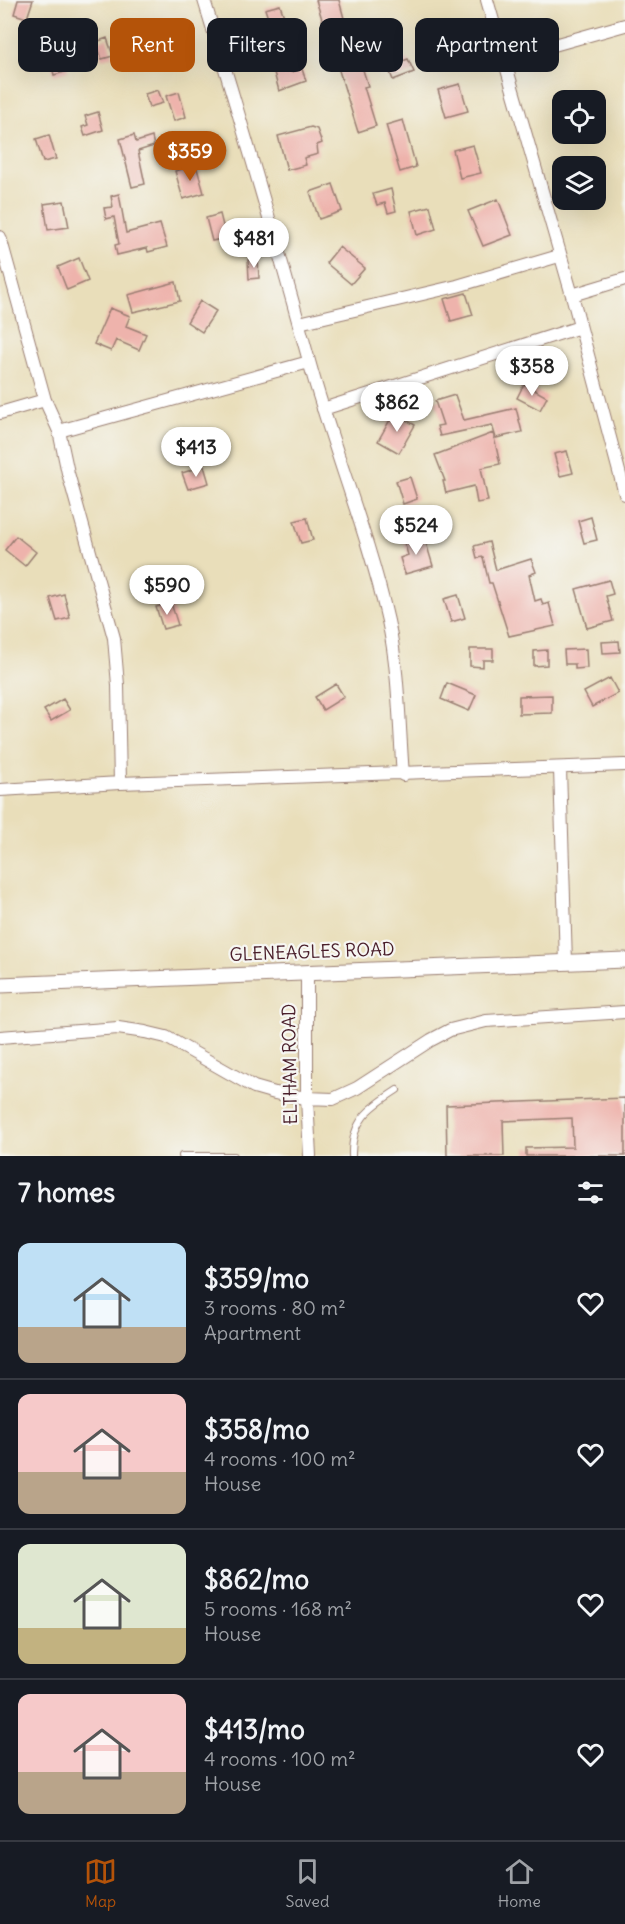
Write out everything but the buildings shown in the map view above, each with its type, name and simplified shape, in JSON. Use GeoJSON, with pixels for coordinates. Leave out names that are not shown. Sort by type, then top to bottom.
{"type":"FeatureCollection","features":[{"type":"Feature","properties":{"kind":"street"},"geometry":{"type":"LineString","coordinates":[[204,0],[233,92],[323,409],[377,575],[389,624],[397,687],[403,775]]}},
{"type":"Feature","properties":{"kind":"street"},"geometry":{"type":"LineString","coordinates":[[487,0],[492,18]]}},
{"type":"Feature","properties":{"kind":"street"},"geometry":{"type":"LineString","coordinates":[[559,44],[625,25]]}},
{"type":"Feature","properties":{"kind":"street"},"geometry":{"type":"LineString","coordinates":[[508,72],[572,295],[625,494]]}},
{"type":"Feature","properties":{"kind":"street"},"geometry":{"type":"LineString","coordinates":[[0,237],[45,400],[59,431],[68,474],[114,638],[118,685],[120,783]]}},
{"type":"Feature","properties":{"kind":"street"},"geometry":{"type":"LineString","coordinates":[[299,323],[457,286],[559,256]]}},
{"type":"Feature","properties":{"kind":"street"},"geometry":{"type":"LineString","coordinates":[[572,295],[625,279]]}},
{"type":"Feature","properties":{"kind":"street"},"geometry":{"type":"LineString","coordinates":[[323,409],[580,327]]}},
{"type":"Feature","properties":{"kind":"street"},"geometry":{"type":"LineString","coordinates":[[59,431],[309,362]]}},
{"type":"Feature","properties":{"kind":"street"},"geometry":{"type":"LineString","coordinates":[[0,412],[45,400]]}},
{"type":"Feature","properties":{"kind":"street"},"geometry":{"type":"LineString","coordinates":[[0,790],[120,783],[403,775],[625,765]]}},
{"type":"Feature","properties":{"kind":"street"},"geometry":{"type":"LineString","coordinates":[[560,769],[566,963]]}},
{"type":"Feature","properties":{"kind":"street","name":"GLENEAGLES ROAD"},"geometry":{"type":"LineString","coordinates":[[0,985],[625,960]]}},
{"type":"Feature","properties":{"kind":"street","name":"ELTHAM ROAD"},"geometry":{"type":"LineString","coordinates":[[307,972],[307,1098],[310,1156]]}},
{"type":"Feature","properties":{"kind":"street"},"geometry":{"type":"LineString","coordinates":[[0,1037],[118,1028],[145,1032],[166,1037],[254,1087],[307,1098],[333,1099],[357,1088],[431,1040],[466,1024],[625,1012]]}},
{"type":"Feature","properties":{"kind":"lane"},"geometry":{"type":"LineString","coordinates":[[352,1156],[354,1131],[362,1117],[375,1104],[397,1090]]}},
{"type":"Feature","properties":{"kind":"lane"},"geometry":{"type":"LineString","coordinates":[[182,1156],[234,1156]]}}]}
